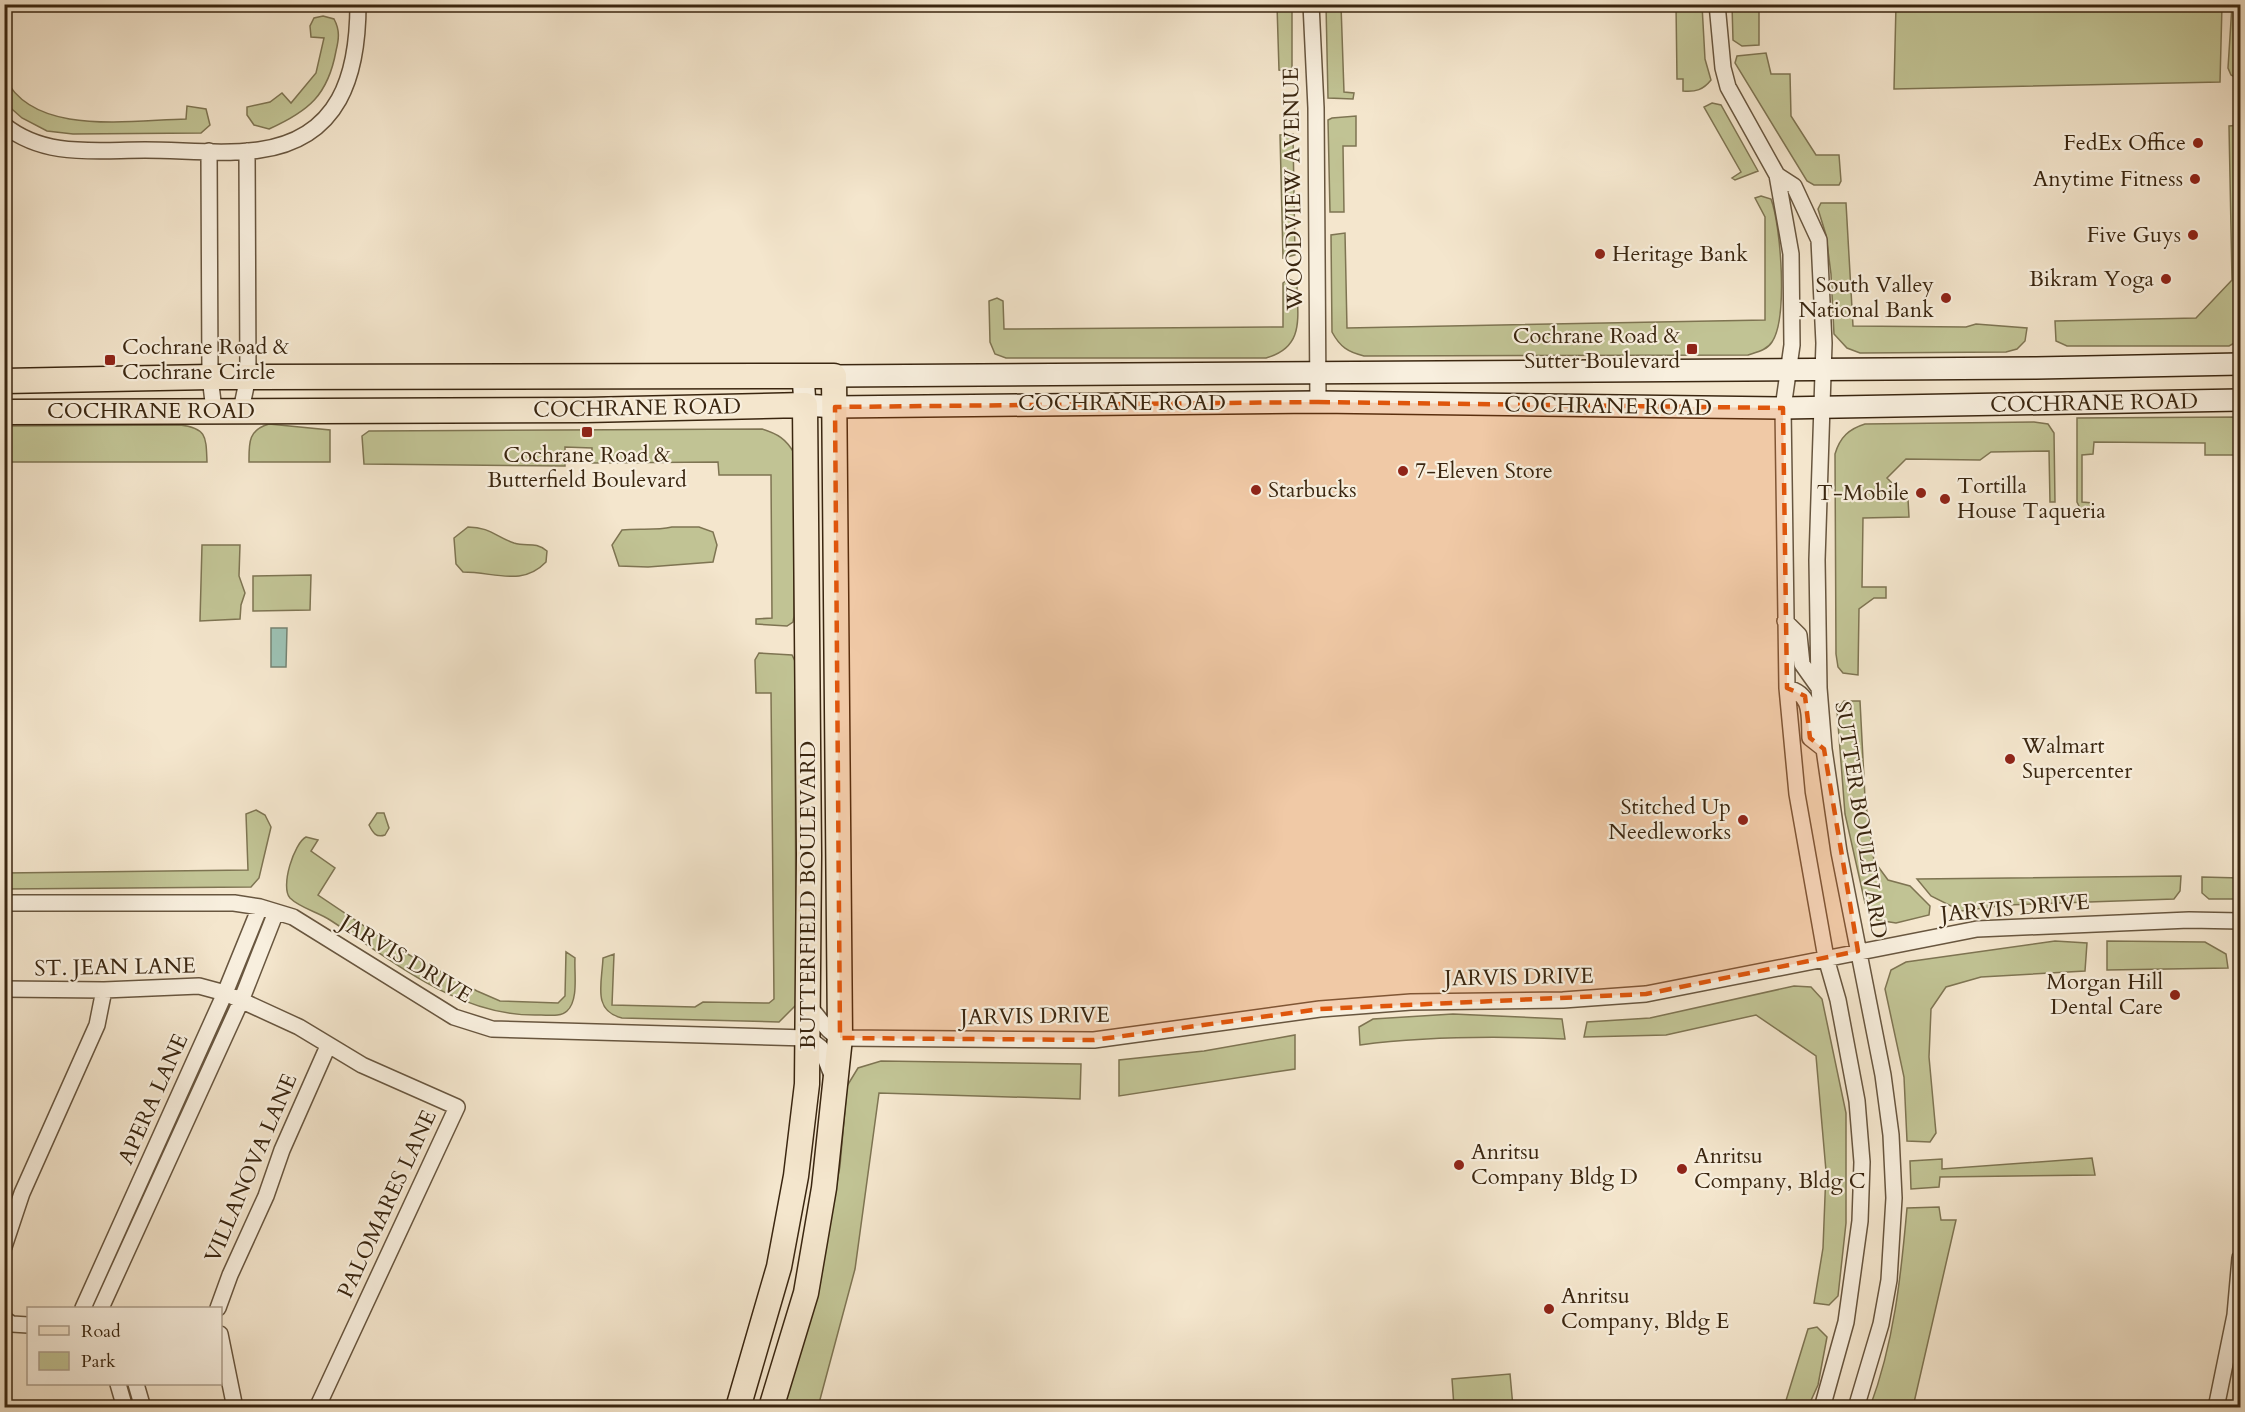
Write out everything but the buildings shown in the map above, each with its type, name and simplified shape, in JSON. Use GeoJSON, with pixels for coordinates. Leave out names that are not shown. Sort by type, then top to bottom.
{"type":"FeatureCollection","features":[{"type":"Feature","properties":{"kind":"main road","name":"COCHRANE ROAD"},"geometry":{"type":"LineString","coordinates":[[4,381],[210,377],[834,376],[2036,368],[2241,364]]}},
{"type":"Feature","properties":{"kind":"main road","name":"BUTTERFIELD BOULEVARD"},"geometry":{"type":"LineString","coordinates":[[738,1407],[779,1267],[794,1188],[807,1084],[806,405],[803,375]]}},
{"type":"Feature","properties":{"kind":"main road","name":"BUTTERFIELD BOULEVARD"},"geometry":{"type":"LineString","coordinates":[[771,1407],[806,1293],[824,1188],[840,1038],[834,376]]}},
{"type":"Feature","properties":{"kind":"main road","name":"COCHRANE ROAD"},"geometry":{"type":"LineString","coordinates":[[4,412],[586,410],[806,405],[835,407],[1318,402],[1783,408],[2241,400]]}},
{"type":"Feature","properties":{"kind":"street"},"geometry":{"type":"LineString","coordinates":[[4,125],[27,141],[50,148],[247,151],[279,146],[292,141],[319,124],[334,109],[349,82],[354,64],[358,4]]}},
{"type":"Feature","properties":{"kind":"street","name":"WOODVIEW AVENUE"},"geometry":{"type":"LineString","coordinates":[[1311,4],[1316,115],[1318,402]]}},
{"type":"Feature","properties":{"kind":"street","name":"SUTTER BOULEVARD"},"geometry":{"type":"LineString","coordinates":[[1717,4],[1720,51],[1728,87],[1777,175],[1791,254],[1792,345],[1783,408],[1787,688],[1797,794],[1826,958],[1838,1000],[1857,1101],[1862,1162],[1860,1221],[1846,1322],[1822,1407]]}},
{"type":"Feature","properties":{"kind":"street"},"geometry":{"type":"LineString","coordinates":[[209,151],[210,377],[214,410]]}},
{"type":"Feature","properties":{"kind":"street"},"geometry":{"type":"LineString","coordinates":[[241,410],[248,377],[247,151]]}},
{"type":"Feature","properties":{"kind":"street","name":"SUTTER BOULEVARD"},"geometry":{"type":"LineString","coordinates":[[1777,175],[1794,186],[1819,240],[1823,292],[1817,560],[1819,688],[1824,748],[1839,852],[1883,1075],[1891,1135],[1893,1239],[1881,1324],[1856,1407]]}},
{"type":"Feature","properties":{"kind":"street"},"geometry":{"type":"LineString","coordinates":[[1785,621],[1799,635],[1802,663],[1819,688]]}},
{"type":"Feature","properties":{"kind":"street"},"geometry":{"type":"LineString","coordinates":[[1787,688],[1805,696],[1808,703],[1810,738],[1824,748]]}},
{"type":"Feature","properties":{"kind":"street","name":"JARVIS DRIVE"},"geometry":{"type":"LineString","coordinates":[[4,903],[234,903],[260,907],[294,917],[454,1017],[492,1029],[808,1038]]}},
{"type":"Feature","properties":{"kind":"street","name":"APERA LANE"},"geometry":{"type":"LineString","coordinates":[[83,1307],[225,993],[260,907]]}},
{"type":"Feature","properties":{"kind":"street","name":"APERA LANE"},"geometry":{"type":"LineString","coordinates":[[101,1307],[241,1001],[276,912]]}},
{"type":"Feature","properties":{"kind":"street","name":"JARVIS DRIVE"},"geometry":{"type":"LineString","coordinates":[[840,1038],[1094,1040],[1320,1009],[1411,1002],[1563,1000],[1646,994],[1977,929],[2189,920],[2241,921]]}},
{"type":"Feature","properties":{"kind":"street","name":"ST. JEAN LANE"},"geometry":{"type":"LineString","coordinates":[[4,989],[104,990],[199,986],[225,993],[241,1001]]}},
{"type":"Feature","properties":{"kind":"street"},"geometry":{"type":"LineString","coordinates":[[4,1247],[22,1193],[97,1025],[104,990]]}},
{"type":"Feature","properties":{"kind":"street","name":"PALOMARES LANE"},"geometry":{"type":"LineString","coordinates":[[241,1001],[299,1027],[362,1065],[457,1107],[317,1407]]}},
{"type":"Feature","properties":{"kind":"street"},"geometry":{"type":"LineString","coordinates":[[808,1006],[822,1018],[827,1029],[840,1038]]}},
{"type":"Feature","properties":{"kind":"street"},"geometry":{"type":"LineString","coordinates":[[808,1038],[821,1048],[835,1082]]}},
{"type":"Feature","properties":{"kind":"street","name":"VILLANOVA LANE"},"geometry":{"type":"LineString","coordinates":[[218,1307],[230,1275],[266,1196],[282,1150],[328,1046]]}},
{"type":"Feature","properties":{"kind":"street"},"geometry":{"type":"LineString","coordinates":[[2216,1407],[2235,1315],[2241,1258]]}},
{"type":"Feature","properties":{"kind":"street"},"geometry":{"type":"LineString","coordinates":[[4,1319],[12,1324],[27,1325]]}},
{"type":"Feature","properties":{"kind":"street"},"geometry":{"type":"LineString","coordinates":[[222,1344],[235,1407]]}},
{"type":"Feature","properties":{"kind":"street"},"geometry":{"type":"LineString","coordinates":[[119,1385],[125,1407]]}},
{"type":"Feature","properties":{"kind":"street"},"geometry":{"type":"LineString","coordinates":[[136,1385],[142,1407]]}},
{"type":"Feature","properties":{"kind":"highlighted area"},"geometry":{"type":"Polygon","coordinates":[[[1318,402],[1783,408],[1787,688],[1805,696],[1810,738],[1824,749],[1858,951],[1646,994],[1320,1009],[1094,1040],[840,1038],[835,407],[1318,402]]]}},
{"type":"Feature","properties":{"kind":"green space"},"geometry":{"type":"Polygon","coordinates":[[[1277,5],[1292,5],[1292,68],[1286,71],[1279,70],[1277,5]]]}},
{"type":"Feature","properties":{"kind":"green space"},"geometry":{"type":"Polygon","coordinates":[[[1326,5],[1341,5],[1344,92],[1354,93],[1353,99],[1328,98],[1326,5]]]}},
{"type":"Feature","properties":{"kind":"green space"},"geometry":{"type":"Polygon","coordinates":[[[1676,5],[1702,5],[1705,59],[1711,80],[1695,91],[1683,91],[1683,79],[1677,79],[1676,5]]]}},
{"type":"Feature","properties":{"kind":"green space"},"geometry":{"type":"Polygon","coordinates":[[[1732,5],[1759,5],[1759,45],[1742,46],[1733,40],[1732,5]]]}},
{"type":"Feature","properties":{"kind":"green space"},"geometry":{"type":"Polygon","coordinates":[[[1896,5],[2222,5],[2220,82],[1894,89],[1896,5]]]}},
{"type":"Feature","properties":{"kind":"green space"},"geometry":{"type":"Polygon","coordinates":[[[2232,5],[2240,5],[2240,80],[2231,75],[2228,68],[2232,5]]]}},
{"type":"Feature","properties":{"kind":"green space"},"geometry":{"type":"Polygon","coordinates":[[[323,16],[334,19],[338,42],[328,79],[322,90],[306,108],[283,122],[269,129],[254,125],[247,115],[247,107],[270,102],[282,93],[291,103],[316,73],[324,38],[311,37],[310,26],[314,18],[323,16]]]}},
{"type":"Feature","properties":{"kind":"green space"},"geometry":{"type":"Polygon","coordinates":[[[1766,53],[1771,74],[1790,74],[1791,116],[1816,155],[1839,155],[1841,181],[1839,185],[1814,185],[1807,181],[1735,63],[1737,56],[1766,53]]]}},
{"type":"Feature","properties":{"kind":"green space"},"geometry":{"type":"Polygon","coordinates":[[[5,78],[19,97],[38,109],[61,117],[112,122],[186,119],[187,106],[206,109],[210,125],[201,133],[73,134],[47,131],[22,118],[5,103],[5,78]]]}},
{"type":"Feature","properties":{"kind":"green space"},"geometry":{"type":"Polygon","coordinates":[[[1712,103],[1721,105],[1758,171],[1735,180],[1732,178],[1741,172],[1704,107],[1712,103]]]}},
{"type":"Feature","properties":{"kind":"green space"},"geometry":{"type":"Polygon","coordinates":[[[1356,116],[1356,146],[1343,146],[1344,212],[1330,212],[1328,120],[1356,116]]]}},
{"type":"Feature","properties":{"kind":"green space"},"geometry":{"type":"Polygon","coordinates":[[[2240,125],[2240,340],[2229,346],[2067,346],[2056,341],[2055,321],[2196,318],[2232,280],[2229,126],[2240,125]]]}},
{"type":"Feature","properties":{"kind":"green space"},"geometry":{"type":"Polygon","coordinates":[[[1293,134],[1295,255],[1283,258],[1280,135],[1293,134]]]}},
{"type":"Feature","properties":{"kind":"green space"},"geometry":{"type":"Polygon","coordinates":[[[1761,196],[1771,199],[1778,229],[1781,272],[1780,313],[1777,330],[1770,345],[1748,355],[1364,356],[1345,348],[1332,332],[1331,235],[1345,233],[1347,328],[1765,320],[1765,217],[1755,198],[1761,196]]]}},
{"type":"Feature","properties":{"kind":"green space"},"geometry":{"type":"Polygon","coordinates":[[[1821,203],[1846,203],[1853,326],[1966,327],[1976,324],[2027,328],[2025,341],[2017,349],[2006,352],[1860,353],[1847,348],[1834,334],[1831,274],[1826,235],[1818,209],[1821,203]]]}},
{"type":"Feature","properties":{"kind":"green space"},"geometry":{"type":"Polygon","coordinates":[[[1288,279],[1297,282],[1296,329],[1288,346],[1279,353],[1266,358],[1006,358],[995,354],[990,342],[989,301],[997,298],[1003,301],[1004,329],[1283,327],[1283,283],[1288,279]]]}},
{"type":"Feature","properties":{"kind":"green space"},"geometry":{"type":"Polygon","coordinates":[[[2240,417],[2240,455],[2205,455],[2205,443],[2094,442],[2093,454],[2082,455],[2082,502],[2093,503],[2093,513],[2080,508],[2077,502],[2077,418],[2240,417]]]}},
{"type":"Feature","properties":{"kind":"green space"},"geometry":{"type":"Polygon","coordinates":[[[2034,422],[2048,424],[2054,433],[2055,502],[2050,502],[2049,451],[1991,452],[1980,460],[1906,459],[1887,478],[1908,499],[1909,517],[1863,518],[1862,587],[1886,587],[1886,598],[1874,598],[1859,609],[1858,675],[1843,673],[1838,667],[1836,654],[1835,454],[1842,438],[1854,428],[1865,424],[2034,422]]]}},
{"type":"Feature","properties":{"kind":"green space"},"geometry":{"type":"Polygon","coordinates":[[[269,424],[330,430],[330,462],[249,462],[253,434],[269,424]]]}},
{"type":"Feature","properties":{"kind":"green space"},"geometry":{"type":"Polygon","coordinates":[[[5,426],[189,426],[203,435],[207,462],[5,462],[5,426]]]}},
{"type":"Feature","properties":{"kind":"green space"},"geometry":{"type":"Polygon","coordinates":[[[762,429],[781,438],[794,453],[794,616],[793,622],[787,626],[756,624],[756,619],[772,618],[771,475],[719,475],[718,462],[592,463],[592,448],[565,447],[565,466],[364,464],[362,436],[369,431],[762,429]]]}},
{"type":"Feature","properties":{"kind":"green space"},"geometry":{"type":"Polygon","coordinates":[[[468,527],[487,530],[514,543],[539,546],[547,551],[546,562],[537,570],[518,576],[463,572],[456,564],[454,538],[468,527]]]}},
{"type":"Feature","properties":{"kind":"green space"},"geometry":{"type":"Polygon","coordinates":[[[699,527],[713,532],[717,545],[713,562],[648,567],[619,566],[612,545],[622,530],[699,527]]]}},
{"type":"Feature","properties":{"kind":"green space"},"geometry":{"type":"Polygon","coordinates":[[[202,545],[240,545],[239,576],[245,593],[240,619],[200,621],[202,545]]]}},
{"type":"Feature","properties":{"kind":"green space"},"geometry":{"type":"Polygon","coordinates":[[[311,575],[310,610],[253,611],[253,576],[311,575]]]}},
{"type":"Feature","properties":{"kind":"green space"},"geometry":{"type":"Polygon","coordinates":[[[759,653],[792,655],[795,661],[796,1005],[779,1022],[622,1018],[606,1009],[601,995],[603,958],[614,954],[612,1005],[695,1007],[703,1002],[769,1003],[774,999],[771,693],[756,693],[755,660],[759,653]]]}},
{"type":"Feature","properties":{"kind":"green space"},"geometry":{"type":"Polygon","coordinates":[[[1844,701],[1860,701],[1865,798],[1874,861],[1888,880],[1910,886],[1930,906],[1929,915],[1896,923],[1877,920],[1865,903],[1845,814],[1837,711],[1844,701]]]}},
{"type":"Feature","properties":{"kind":"green space"},"geometry":{"type":"Polygon","coordinates":[[[256,810],[265,815],[271,827],[259,878],[251,887],[5,889],[5,873],[248,870],[246,814],[256,810]]]}},
{"type":"Feature","properties":{"kind":"green space"},"geometry":{"type":"Polygon","coordinates":[[[377,813],[384,813],[389,828],[385,835],[375,834],[369,825],[377,813]]]}},
{"type":"Feature","properties":{"kind":"green space"},"geometry":{"type":"Polygon","coordinates":[[[306,837],[318,840],[311,851],[335,868],[318,895],[400,950],[500,1001],[558,1003],[565,996],[566,952],[575,958],[575,993],[571,1006],[567,1011],[558,1015],[511,1014],[456,997],[404,969],[325,917],[299,905],[290,898],[287,892],[288,875],[293,856],[301,841],[306,837]]]}},
{"type":"Feature","properties":{"kind":"green space"},"geometry":{"type":"Polygon","coordinates":[[[2181,876],[2180,891],[2174,899],[2007,905],[1961,911],[1931,896],[1917,879],[2181,876]]]}},
{"type":"Feature","properties":{"kind":"green space"},"geometry":{"type":"Polygon","coordinates":[[[2202,877],[2240,878],[2240,899],[2209,899],[2202,893],[2202,877]]]}},
{"type":"Feature","properties":{"kind":"green space"},"geometry":{"type":"Polygon","coordinates":[[[2055,941],[2087,943],[2085,971],[1981,977],[1946,987],[1931,1009],[1929,1057],[1936,1133],[1930,1142],[1907,1141],[1904,1077],[1885,989],[1891,970],[1906,962],[2055,941]]]}},
{"type":"Feature","properties":{"kind":"green space"},"geometry":{"type":"Polygon","coordinates":[[[2107,941],[2205,942],[2226,954],[2228,968],[2107,970],[2107,941]]]}},
{"type":"Feature","properties":{"kind":"green space"},"geometry":{"type":"Polygon","coordinates":[[[1794,986],[1811,987],[1822,999],[1846,1113],[1846,1223],[1838,1296],[1829,1305],[1814,1303],[1823,1248],[1826,1171],[1816,1056],[1756,1015],[1666,1035],[1584,1037],[1587,1022],[1650,1018],[1794,986]]]}},
{"type":"Feature","properties":{"kind":"green space"},"geometry":{"type":"Polygon","coordinates":[[[1453,1014],[1562,1019],[1565,1039],[1462,1038],[1360,1045],[1359,1027],[1373,1019],[1453,1014]]]}},
{"type":"Feature","properties":{"kind":"green space"},"geometry":{"type":"Polygon","coordinates":[[[1295,1035],[1295,1069],[1119,1096],[1119,1060],[1204,1051],[1295,1035]]]}},
{"type":"Feature","properties":{"kind":"green space"},"geometry":{"type":"Polygon","coordinates":[[[881,1061],[1081,1064],[1080,1099],[879,1093],[855,1269],[818,1407],[783,1406],[826,1243],[840,1166],[847,1086],[858,1068],[881,1061]]]}},
{"type":"Feature","properties":{"kind":"green space"},"geometry":{"type":"Polygon","coordinates":[[[2092,1158],[2095,1175],[1940,1177],[1939,1187],[1911,1189],[1910,1161],[1942,1159],[1942,1169],[2092,1158]]]}},
{"type":"Feature","properties":{"kind":"green space"},"geometry":{"type":"Polygon","coordinates":[[[1939,1207],[1941,1220],[1956,1220],[1913,1407],[1870,1407],[1891,1334],[1907,1208],[1939,1207]]]}},
{"type":"Feature","properties":{"kind":"green space"},"geometry":{"type":"Polygon","coordinates":[[[1817,1327],[1827,1337],[1818,1385],[1808,1407],[1784,1407],[1808,1329],[1817,1327]]]}},
{"type":"Feature","properties":{"kind":"green space"},"geometry":{"type":"Polygon","coordinates":[[[1510,1374],[1513,1407],[1454,1407],[1452,1379],[1510,1374]]]}},
{"type":"Feature","properties":{"kind":"shaded area"},"geometry":{"type":"Polygon","coordinates":[[[271,628],[287,628],[286,667],[271,667],[271,628]]]}},
{"type":"Feature","properties":{"kind":"place","name":"FedEx Office"},"geometry":{"type":"Point","coordinates":[2198,143]}},
{"type":"Feature","properties":{"kind":"place","name":"Anytime Fitness"},"geometry":{"type":"Point","coordinates":[2195,179]}},
{"type":"Feature","properties":{"kind":"place","name":"Five Guys"},"geometry":{"type":"Point","coordinates":[2193,235]}},
{"type":"Feature","properties":{"kind":"place","name":"Heritage Bank"},"geometry":{"type":"Point","coordinates":[1600,254]}},
{"type":"Feature","properties":{"kind":"place","name":"Bikram Yoga"},"geometry":{"type":"Point","coordinates":[2166,279]}},
{"type":"Feature","properties":{"kind":"place","name":"South Valley National Bank"},"geometry":{"type":"Point","coordinates":[1946,298]}},
{"type":"Feature","properties":{"kind":"place","name":"Cochrane Road & Sutter Boulevard"},"geometry":{"type":"Point","coordinates":[1692,349]}},
{"type":"Feature","properties":{"kind":"place","name":"Cochrane Road & Cochrane Circle"},"geometry":{"type":"Point","coordinates":[110,360]}},
{"type":"Feature","properties":{"kind":"place","name":"Cochrane Road & Butterfield Boulevard"},"geometry":{"type":"Point","coordinates":[587,432]}},
{"type":"Feature","properties":{"kind":"place","name":"7-Eleven Store"},"geometry":{"type":"Point","coordinates":[1403,471]}},
{"type":"Feature","properties":{"kind":"place","name":"Starbucks"},"geometry":{"type":"Point","coordinates":[1256,490]}},
{"type":"Feature","properties":{"kind":"place","name":"T-Mobile"},"geometry":{"type":"Point","coordinates":[1921,493]}},
{"type":"Feature","properties":{"kind":"place","name":"Tortilla House Taqueria"},"geometry":{"type":"Point","coordinates":[1945,499]}},
{"type":"Feature","properties":{"kind":"place","name":"Walmart Supercenter"},"geometry":{"type":"Point","coordinates":[2010,759]}},
{"type":"Feature","properties":{"kind":"place","name":"Stitched Up Needleworks"},"geometry":{"type":"Point","coordinates":[1743,820]}},
{"type":"Feature","properties":{"kind":"place","name":"Morgan Hill Dental Care"},"geometry":{"type":"Point","coordinates":[2175,995]}},
{"type":"Feature","properties":{"kind":"place","name":"Anritsu Company Bldg D"},"geometry":{"type":"Point","coordinates":[1459,1165]}},
{"type":"Feature","properties":{"kind":"place","name":"Anritsu Company, Bldg C"},"geometry":{"type":"Point","coordinates":[1682,1169]}},
{"type":"Feature","properties":{"kind":"place","name":"Anritsu Company, Bldg E"},"geometry":{"type":"Point","coordinates":[1549,1309]}}]}
